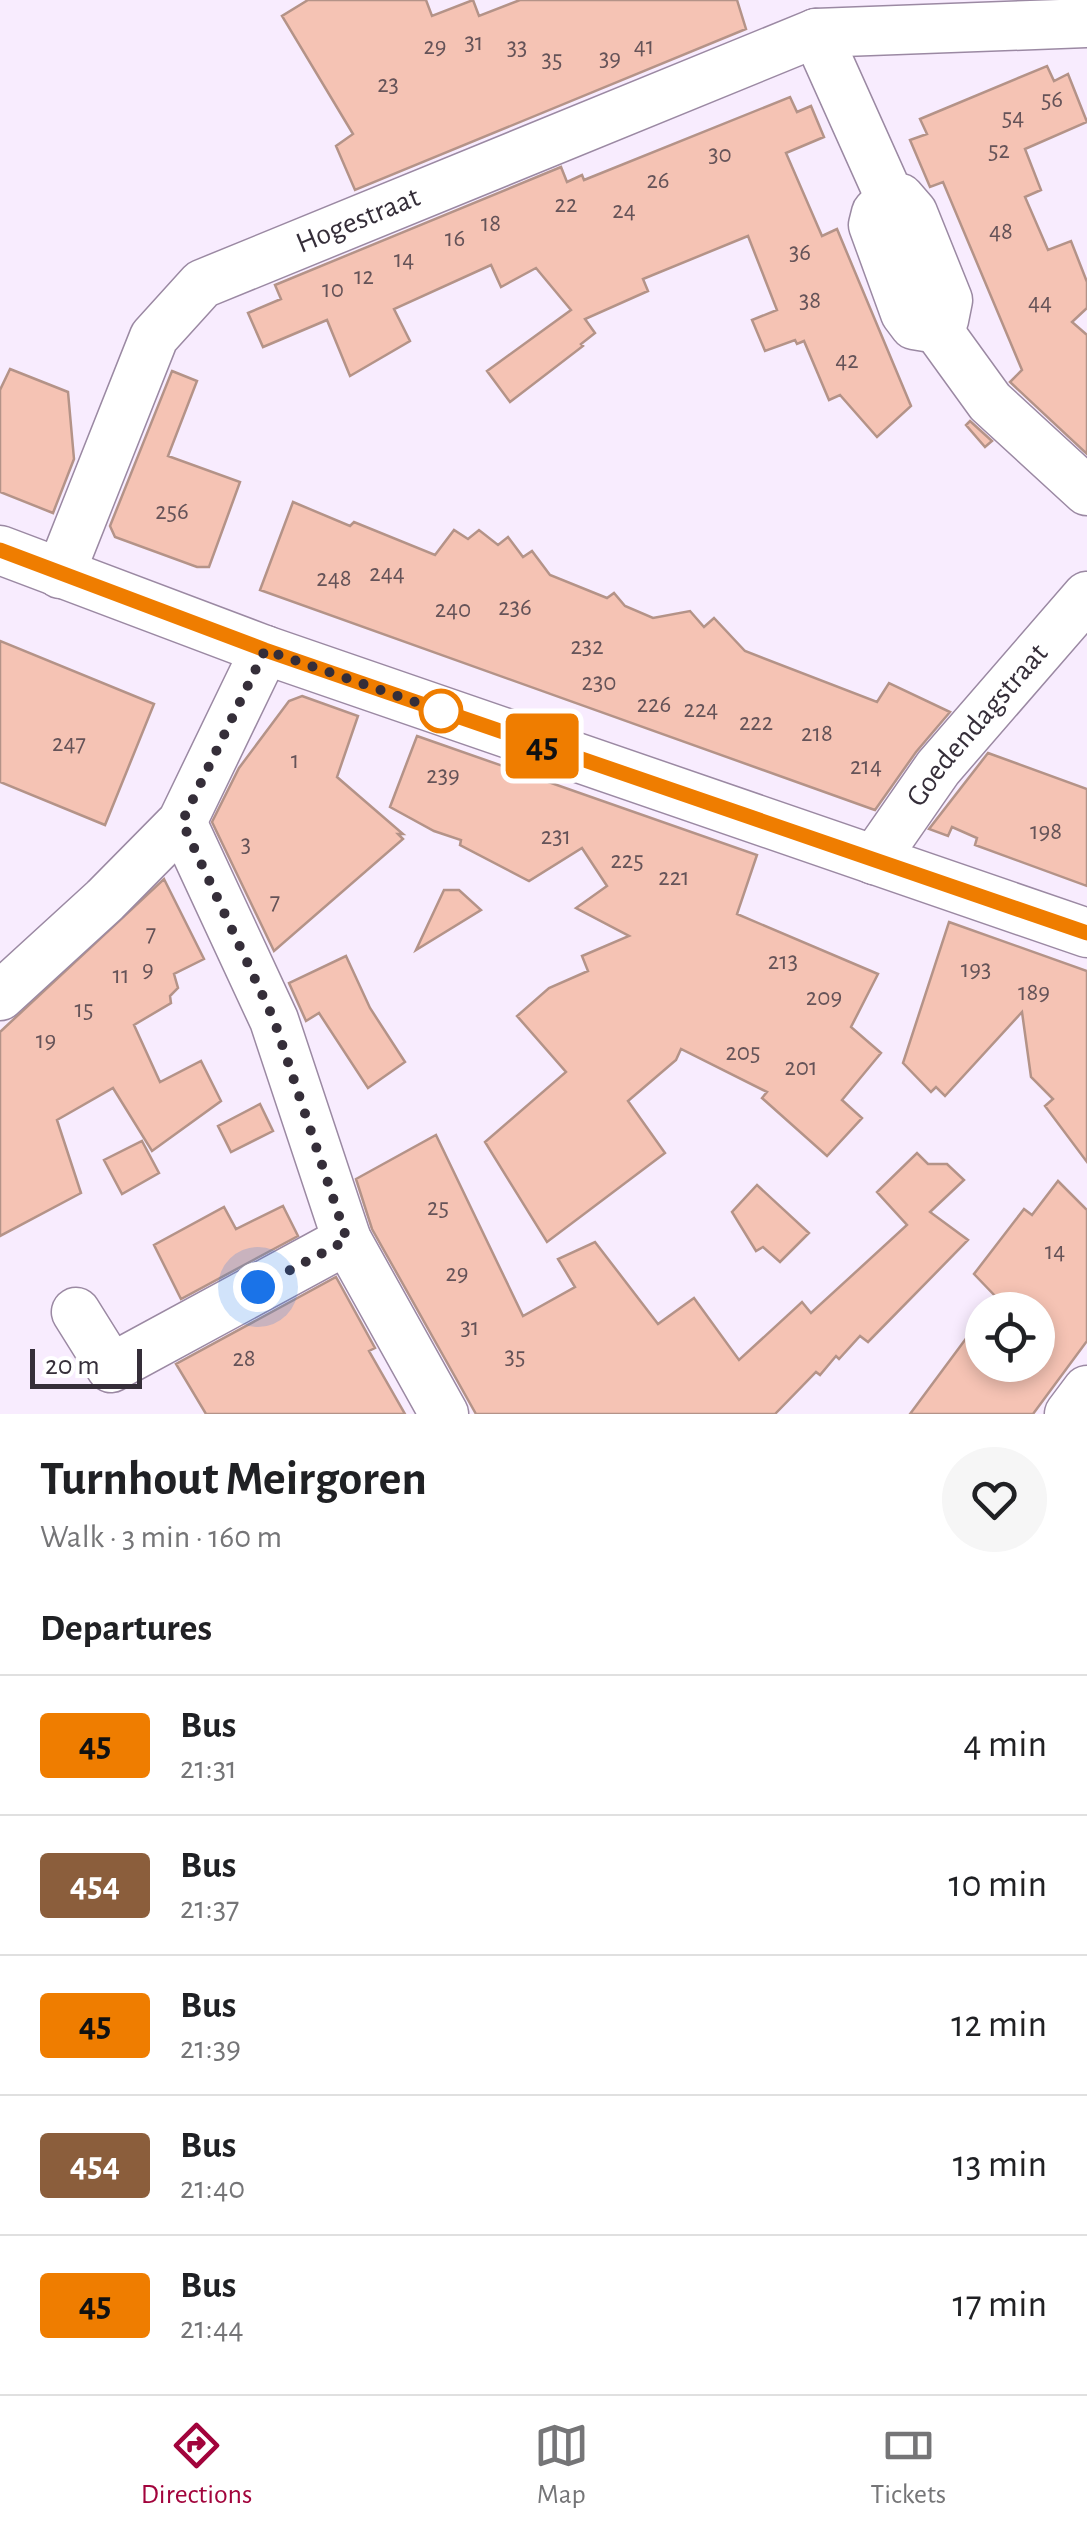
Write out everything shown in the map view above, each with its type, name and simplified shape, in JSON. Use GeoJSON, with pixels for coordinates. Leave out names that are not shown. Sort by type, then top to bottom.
{"type":"FeatureCollection","features":[{"type":"Feature","properties":{"kind":"street","name":"Hogestraat"},"geometry":{"type":"LineString","coordinates":[[60,574],[154,338],[202,284],[816,33],[1087,23]]}},
{"type":"Feature","properties":{"kind":"street"},"geometry":{"type":"LineString","coordinates":[[816,33],[890,198],[900,198],[913,212],[948,300],[944,320],[936,326],[990,402],[1087,491]]}},
{"type":"Feature","properties":{"kind":"street"},"geometry":{"type":"LineString","coordinates":[[0,550],[265,650],[1087,933]]}},
{"type":"Feature","properties":{"kind":"street","name":"Goedendagstraat"},"geometry":{"type":"LineString","coordinates":[[874,860],[938,768],[1087,596]]}},
{"type":"Feature","properties":{"kind":"street"},"geometry":{"type":"LineString","coordinates":[[0,996],[182,822],[265,650]]}},
{"type":"Feature","properties":{"kind":"street"},"geometry":{"type":"LineString","coordinates":[[182,822],[274,1020],[347,1240],[444,1414]]}},
{"type":"Feature","properties":{"kind":"street"},"geometry":{"type":"LineString","coordinates":[[76,1312],[114,1386],[347,1240]]}},
{"type":"Feature","properties":{"kind":"street"},"geometry":{"type":"LineString","coordinates":[[1069,1414],[1087,1390]]}},
{"type":"Feature","properties":{"kind":"building"},"geometry":{"type":"Polygon","coordinates":[[[308,0],[426,0],[432,16],[473,0],[479,16],[520,0],[737,0],[746,29],[355,190],[336,146],[353,134],[282,16],[308,0]]]}},
{"type":"Feature","properties":{"kind":"building"},"geometry":{"type":"Polygon","coordinates":[[[1047,66],[1054,81],[1068,74],[1087,122],[1025,149],[1041,190],[1025,197],[1048,250],[1071,241],[1087,282],[1087,308],[1072,322],[1087,335],[1087,454],[1010,382],[1022,370],[943,182],[930,187],[910,140],[927,134],[920,119],[1047,66]]]}},
{"type":"Feature","properties":{"kind":"building"},"geometry":{"type":"Polygon","coordinates":[[[790,97],[797,112],[811,106],[824,137],[786,153],[822,236],[837,229],[911,406],[877,437],[840,395],[829,400],[804,341],[797,344],[795,340],[765,351],[752,320],[777,310],[748,236],[643,279],[648,291],[585,319],[595,333],[510,402],[487,371],[571,310],[536,268],[501,287],[491,265],[394,309],[410,341],[350,376],[327,320],[263,347],[248,313],[281,299],[275,285],[561,167],[567,182],[582,175],[584,180],[790,97]]]}},
{"type":"Feature","properties":{"kind":"building"},"geometry":{"type":"Polygon","coordinates":[[[10,369],[68,392],[74,459],[53,513],[0,492],[0,390],[10,369]]]}},
{"type":"Feature","properties":{"kind":"building"},"geometry":{"type":"Polygon","coordinates":[[[172,371],[197,381],[168,456],[240,482],[209,567],[197,567],[115,537],[110,526],[172,371]]]}},
{"type":"Feature","properties":{"kind":"building"},"geometry":{"type":"Polygon","coordinates":[[[970,421],[992,441],[985,447],[966,425],[970,421]]]}},
{"type":"Feature","properties":{"kind":"building"},"geometry":{"type":"Polygon","coordinates":[[[293,502],[435,555],[454,530],[468,539],[479,530],[498,545],[508,537],[523,557],[532,551],[550,575],[607,598],[614,593],[625,606],[653,618],[690,611],[704,627],[714,618],[745,651],[877,702],[889,683],[950,712],[875,810],[260,590],[293,502]]]}},
{"type":"Feature","properties":{"kind":"building"},"geometry":{"type":"Polygon","coordinates":[[[0,641],[154,704],[105,825],[0,782],[0,641]]]}},
{"type":"Feature","properties":{"kind":"building"},"geometry":{"type":"Polygon","coordinates":[[[302,696],[358,716],[337,777],[403,834],[398,834],[403,839],[274,951],[212,822],[239,768],[289,701],[302,696]]]}},
{"type":"Feature","properties":{"kind":"building"},"geometry":{"type":"Polygon","coordinates":[[[417,736],[757,855],[737,914],[878,974],[851,1027],[881,1053],[842,1100],[862,1118],[827,1156],[762,1098],[767,1092],[681,1049],[676,1060],[628,1101],[665,1153],[547,1242],[485,1142],[566,1072],[517,1016],[549,988],[588,971],[582,956],[629,936],[576,908],[607,886],[582,848],[529,881],[460,845],[461,840],[434,831],[390,807],[417,736]]]}},
{"type":"Feature","properties":{"kind":"building"},"geometry":{"type":"Polygon","coordinates":[[[988,753],[1087,789],[1087,886],[975,845],[977,838],[952,827],[948,836],[929,829],[988,753]]]}},
{"type":"Feature","properties":{"kind":"building"},"geometry":{"type":"Polygon","coordinates":[[[164,879],[204,959],[174,974],[178,988],[170,996],[171,1003],[134,1025],[160,1082],[201,1061],[221,1101],[152,1151],[113,1088],[57,1120],[81,1193],[0,1236],[0,1032],[164,879]]]}},
{"type":"Feature","properties":{"kind":"building"},"geometry":{"type":"Polygon","coordinates":[[[444,890],[459,890],[481,910],[416,950],[444,890]]]}},
{"type":"Feature","properties":{"kind":"building"},"geometry":{"type":"Polygon","coordinates":[[[949,922],[1087,971],[1087,1162],[1045,1106],[1053,1099],[1031,1077],[1022,1012],[945,1096],[936,1087],[931,1092],[903,1063],[949,922]]]}},
{"type":"Feature","properties":{"kind":"building"},"geometry":{"type":"Polygon","coordinates":[[[346,956],[370,1008],[405,1062],[368,1088],[319,1013],[306,1021],[289,983],[346,956]]]}},
{"type":"Feature","properties":{"kind":"building"},"geometry":{"type":"Polygon","coordinates":[[[260,1104],[273,1131],[231,1152],[218,1126],[260,1104]]]}},
{"type":"Feature","properties":{"kind":"building"},"geometry":{"type":"Polygon","coordinates":[[[436,1135],[523,1316],[575,1287],[558,1259],[595,1242],[658,1324],[694,1298],[739,1360],[802,1302],[811,1313],[907,1225],[877,1192],[917,1153],[928,1164],[947,1164],[964,1180],[930,1212],[968,1240],[868,1342],[860,1336],[820,1375],[816,1372],[775,1414],[476,1414],[372,1229],[356,1179],[436,1135]]]}},
{"type":"Feature","properties":{"kind":"building"},"geometry":{"type":"Polygon","coordinates":[[[142,1141],[159,1173],[122,1194],[104,1160],[142,1141]]]}},
{"type":"Feature","properties":{"kind":"building"},"geometry":{"type":"Polygon","coordinates":[[[1058,1181],[1087,1210],[1087,1341],[1033,1414],[910,1414],[965,1340],[965,1382],[1055,1382],[1055,1292],[991,1292],[974,1274],[1024,1209],[1032,1215],[1058,1181]]]}},
{"type":"Feature","properties":{"kind":"building"},"geometry":{"type":"Polygon","coordinates":[[[757,1185],[809,1233],[780,1262],[763,1247],[756,1251],[732,1212],[757,1185]]]}},
{"type":"Feature","properties":{"kind":"building"},"geometry":{"type":"Polygon","coordinates":[[[283,1206],[298,1236],[181,1299],[154,1245],[224,1207],[236,1229],[283,1206]]]}},
{"type":"Feature","properties":{"kind":"building"},"geometry":{"type":"Polygon","coordinates":[[[336,1277],[375,1348],[369,1351],[405,1414],[206,1414],[176,1364],[336,1277]]]}},
{"type":"Feature","properties":{"kind":"bus line","name":"45"},"geometry":{"type":"LineString","coordinates":[[0,550],[265,650],[1087,933]]}},
{"type":"Feature","properties":{"kind":"route"},"geometry":{"type":"LineString","coordinates":[[258,1287],[347,1240],[274,1020],[182,822],[265,650],[444,712],[441,711]]}}]}
